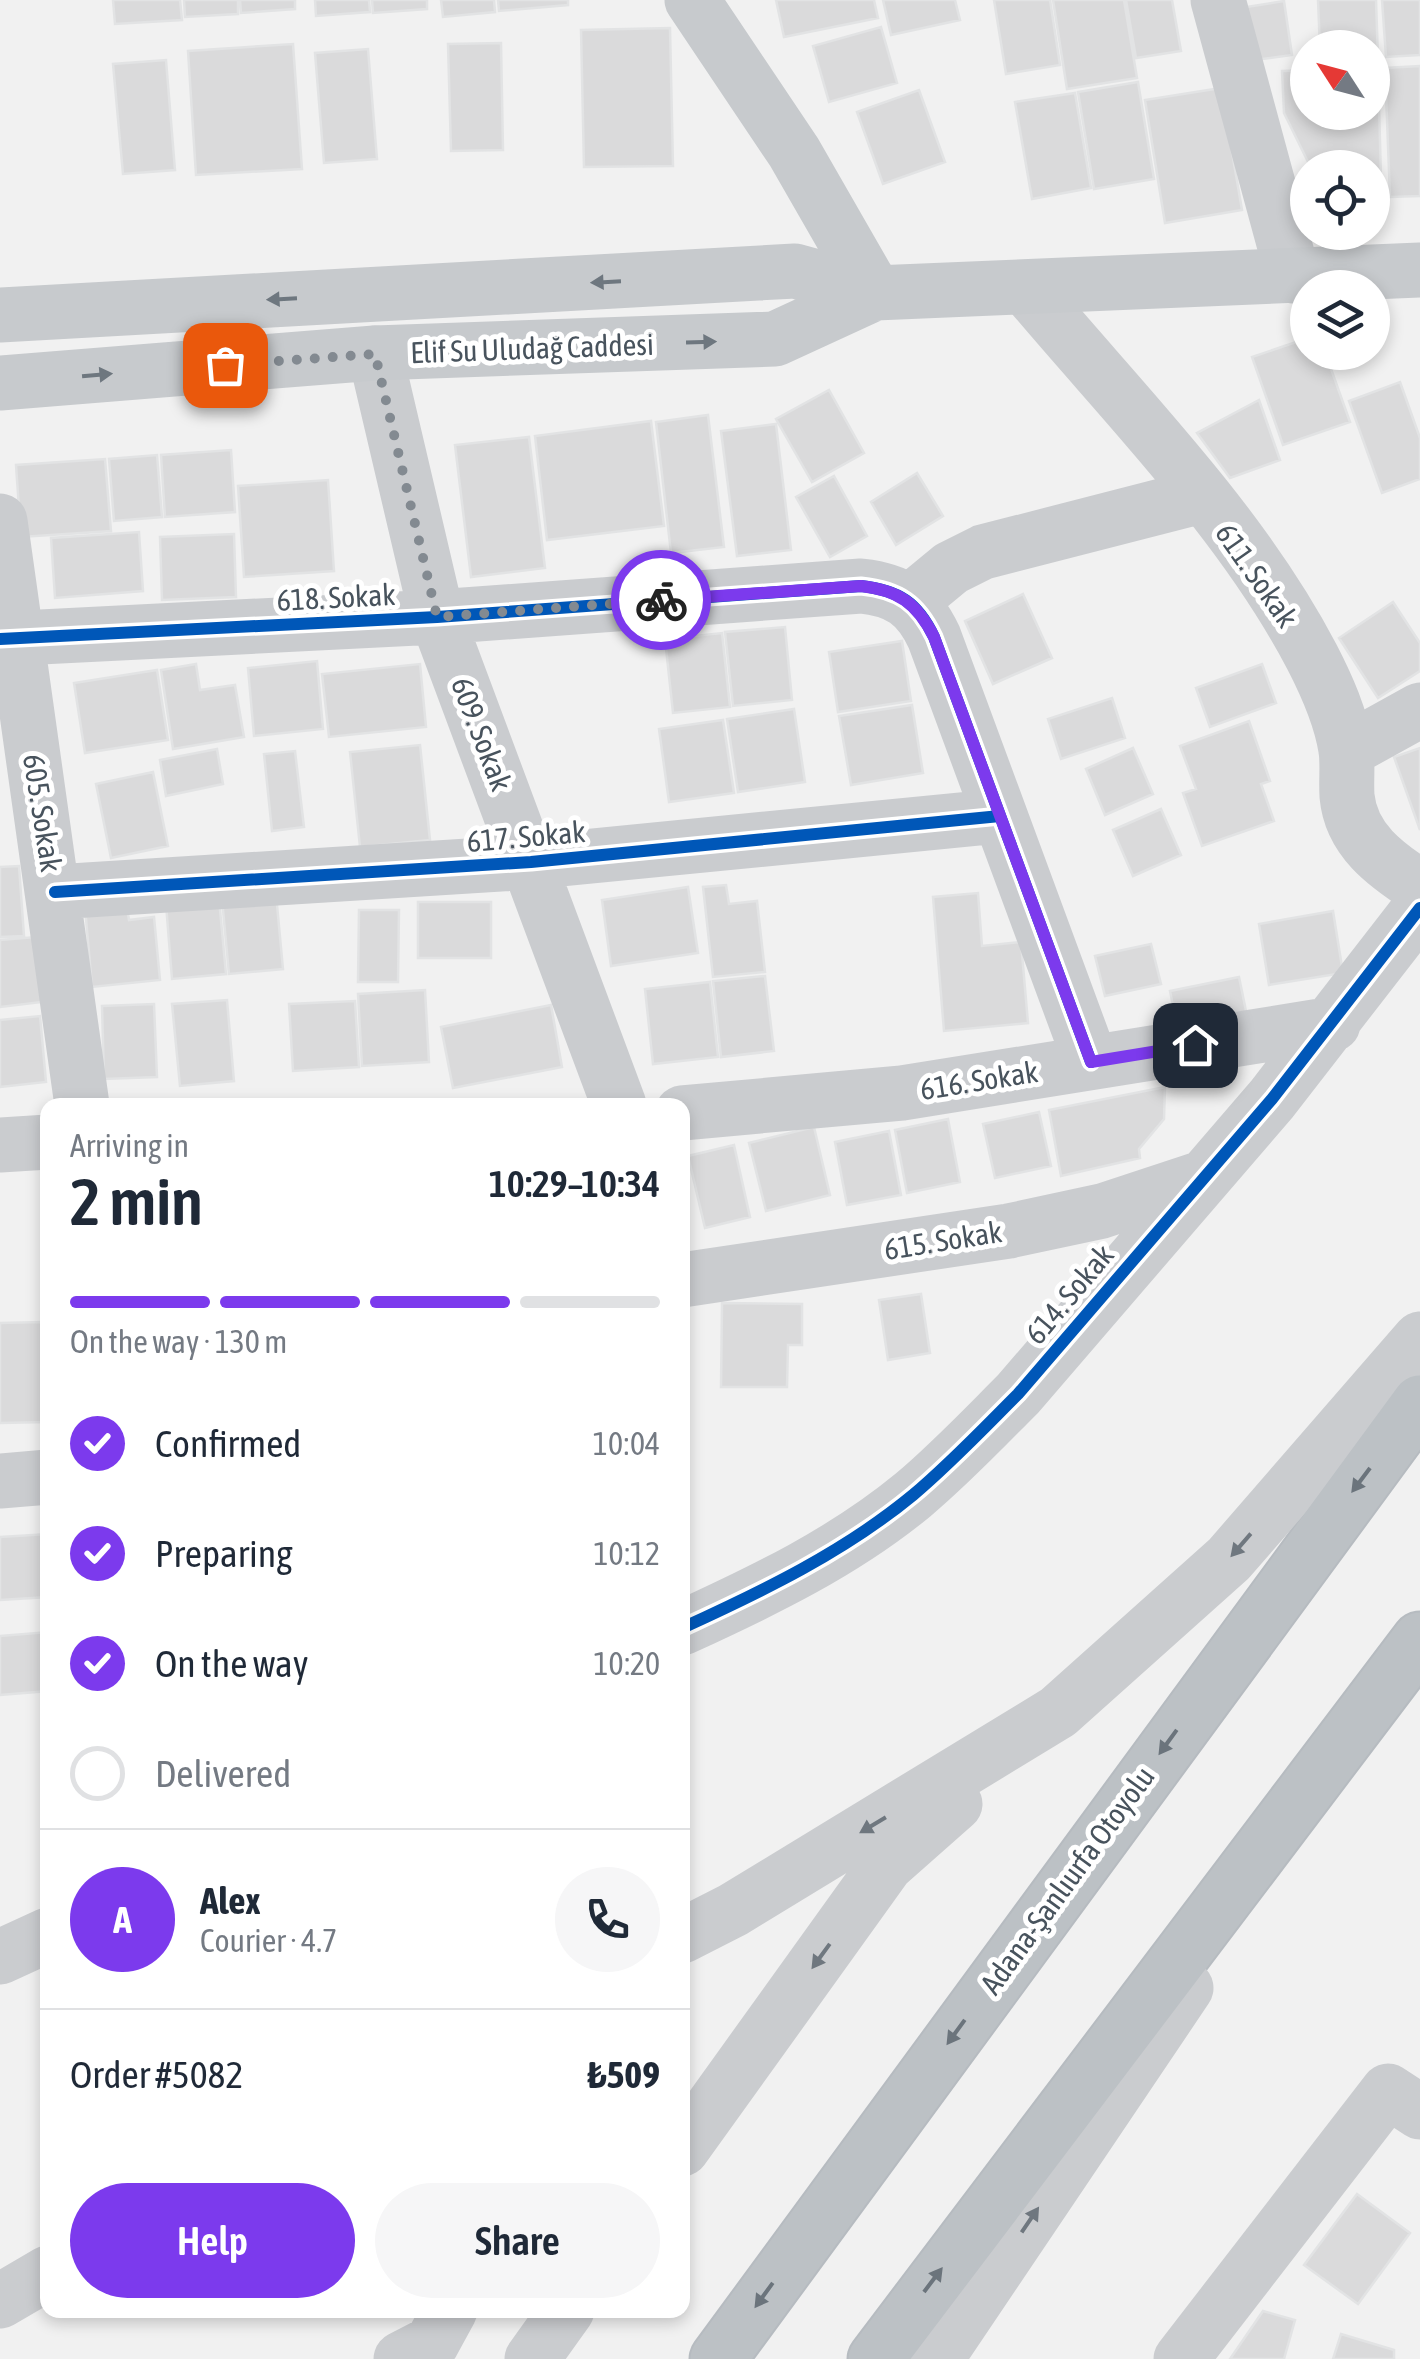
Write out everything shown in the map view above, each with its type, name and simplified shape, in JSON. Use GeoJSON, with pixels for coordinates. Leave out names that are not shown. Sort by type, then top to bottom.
{"type":"FeatureCollection","features":[{"type":"Feature","properties":{"kind":"highway","name":"Adana-Şanlıurfa Otoyolu"},"geometry":{"type":"LineString","coordinates":[[718,2359],[1420,1402]]}},
{"type":"Feature","properties":{"kind":"highway"},"geometry":{"type":"LineString","coordinates":[[876,2359],[1420,1640]]}},
{"type":"Feature","properties":{"kind":"main road"},"geometry":{"type":"LineString","coordinates":[[692,0],[794,152],[876,293]]}},
{"type":"Feature","properties":{"kind":"main road","name":"Elif Su Uludağ Caddesi"},"geometry":{"type":"LineString","coordinates":[[1390,271],[1420,270]]}},
{"type":"Feature","properties":{"kind":"main road","name":"Elif Su Uludağ Caddesi"},"geometry":{"type":"LineString","coordinates":[[0,315],[794,271],[876,293],[1290,276]]}},
{"type":"Feature","properties":{"kind":"main road","name":"Elif Su Uludağ Caddesi"},"geometry":{"type":"LineString","coordinates":[[0,383],[375,354],[775,339],[876,293]]}},
{"type":"Feature","properties":{"kind":"street"},"geometry":{"type":"LineString","coordinates":[[1218,0],[1291,270]]}},
{"type":"Feature","properties":{"kind":"street","name":"611. Sokak"},"geometry":{"type":"LineString","coordinates":[[1027,289],[1201,496],[1266,583],[1312,655],[1335,706],[1346,751],[1348,800],[1359,834],[1385,864],[1420,888]]}},
{"type":"Feature","properties":{"kind":"street","name":"609. Sokak"},"geometry":{"type":"LineString","coordinates":[[375,354],[437,617],[616,1098]]}},
{"type":"Feature","properties":{"kind":"street"},"geometry":{"type":"LineString","coordinates":[[1091,1062],[934,637],[911,602],[951,568],[983,552],[1201,496]]}},
{"type":"Feature","properties":{"kind":"street","name":"605. Sokak"},"geometry":{"type":"LineString","coordinates":[[0,522],[8,639],[55,892],[81,1098]]}},
{"type":"Feature","properties":{"kind":"street","name":"618. Sokak"},"geometry":{"type":"LineString","coordinates":[[8,639],[437,617],[861,586],[888,589],[911,602]]}},
{"type":"Feature","properties":{"kind":"street"},"geometry":{"type":"LineString","coordinates":[[1346,751],[1420,710]]}},
{"type":"Feature","properties":{"kind":"street","name":"617. Sokak"},"geometry":{"type":"LineString","coordinates":[[55,892],[531,862],[1000,816]]}},
{"type":"Feature","properties":{"kind":"street","name":"614. Sokak"},"geometry":{"type":"LineString","coordinates":[[690,1624],[810,1566],[913,1495],[1018,1394],[1334,1024],[1420,908]]}},
{"type":"Feature","properties":{"kind":"street","name":"616. Sokak"},"geometry":{"type":"LineString","coordinates":[[690,1112],[902,1093],[1334,1024]]}},
{"type":"Feature","properties":{"kind":"street"},"geometry":{"type":"LineString","coordinates":[[0,1145],[40,1142]]}},
{"type":"Feature","properties":{"kind":"street","name":"615. Sokak"},"geometry":{"type":"LineString","coordinates":[[690,1279],[1009,1231],[1102,1211],[1199,1179]]}},
{"type":"Feature","properties":{"kind":"street"},"geometry":{"type":"LineString","coordinates":[[690,2138],[886,1865],[1229,1559],[1420,1339]]}},
{"type":"Feature","properties":{"kind":"street"},"geometry":{"type":"LineString","coordinates":[[0,1481],[40,1478]]}},
{"type":"Feature","properties":{"kind":"street"},"geometry":{"type":"LineString","coordinates":[[936,2359],[1420,1640]]}},
{"type":"Feature","properties":{"kind":"street"},"geometry":{"type":"LineString","coordinates":[[690,1932],[733,1910],[1058,1712]]}},
{"type":"Feature","properties":{"kind":"street"},"geometry":{"type":"LineString","coordinates":[[0,1957],[40,1939]]}},
{"type":"Feature","properties":{"kind":"street"},"geometry":{"type":"LineString","coordinates":[[1181,2359],[1388,2092],[1420,2112]]}},
{"type":"Feature","properties":{"kind":"street"},"geometry":{"type":"LineString","coordinates":[[0,2301],[40,2278]]}},
{"type":"Feature","properties":{"kind":"street"},"geometry":{"type":"LineString","coordinates":[[532,2359],[561,2318]]}},
{"type":"Feature","properties":{"kind":"building"},"geometry":{"type":"Polygon","coordinates":[[[113,0],[180,0],[182,20],[115,24],[113,0]]]}},
{"type":"Feature","properties":{"kind":"building"},"geometry":{"type":"Polygon","coordinates":[[[184,0],[238,0],[238,14],[185,17],[184,0]]]}},
{"type":"Feature","properties":{"kind":"building"},"geometry":{"type":"Polygon","coordinates":[[[240,0],[295,0],[295,9],[241,13],[240,0]]]}},
{"type":"Feature","properties":{"kind":"building"},"geometry":{"type":"Polygon","coordinates":[[[315,0],[369,0],[370,12],[316,16],[315,0]]]}},
{"type":"Feature","properties":{"kind":"building"},"geometry":{"type":"Polygon","coordinates":[[[372,0],[427,0],[427,9],[373,13],[372,0]]]}},
{"type":"Feature","properties":{"kind":"building"},"geometry":{"type":"Polygon","coordinates":[[[441,0],[494,0],[495,12],[443,17],[441,0]]]}},
{"type":"Feature","properties":{"kind":"building"},"geometry":{"type":"Polygon","coordinates":[[[498,0],[568,0],[568,5],[499,11],[498,0]]]}},
{"type":"Feature","properties":{"kind":"building"},"geometry":{"type":"Polygon","coordinates":[[[776,0],[874,0],[878,18],[784,37],[776,0]]]}},
{"type":"Feature","properties":{"kind":"building"},"geometry":{"type":"Polygon","coordinates":[[[883,0],[955,0],[960,20],[891,35],[883,0]]]}},
{"type":"Feature","properties":{"kind":"building"},"geometry":{"type":"Polygon","coordinates":[[[994,0],[1050,0],[1060,65],[1006,74],[994,0]]]}},
{"type":"Feature","properties":{"kind":"building"},"geometry":{"type":"Polygon","coordinates":[[[1053,0],[1124,0],[1137,78],[1067,89],[1053,0]]]}},
{"type":"Feature","properties":{"kind":"building"},"geometry":{"type":"Polygon","coordinates":[[[1126,0],[1172,0],[1181,51],[1136,58],[1126,0]]]}},
{"type":"Feature","properties":{"kind":"building"},"geometry":{"type":"Polygon","coordinates":[[[1318,0],[1376,0],[1377,30],[1319,30],[1318,0]]]}},
{"type":"Feature","properties":{"kind":"building"},"geometry":{"type":"Polygon","coordinates":[[[1382,0],[1420,0],[1420,55],[1390,57],[1390,30],[1384,30],[1382,0]]]}},
{"type":"Feature","properties":{"kind":"building"},"geometry":{"type":"Polygon","coordinates":[[[1284,1],[1290,55],[1247,61],[1240,8],[1284,1]]]}},
{"type":"Feature","properties":{"kind":"building"},"geometry":{"type":"Polygon","coordinates":[[[881,27],[897,83],[829,102],[813,46],[881,27]]]}},
{"type":"Feature","properties":{"kind":"building"},"geometry":{"type":"Polygon","coordinates":[[[670,28],[673,166],[584,167],[581,30],[670,28]]]}},
{"type":"Feature","properties":{"kind":"building"},"geometry":{"type":"Polygon","coordinates":[[[501,43],[503,150],[451,151],[448,44],[501,43]]]}},
{"type":"Feature","properties":{"kind":"building"},"geometry":{"type":"Polygon","coordinates":[[[293,44],[302,169],[196,175],[188,51],[293,44]]]}},
{"type":"Feature","properties":{"kind":"building"},"geometry":{"type":"Polygon","coordinates":[[[368,49],[377,159],[324,163],[315,53],[368,49]]]}},
{"type":"Feature","properties":{"kind":"building"},"geometry":{"type":"Polygon","coordinates":[[[166,60],[175,170],[123,174],[113,64],[166,60]]]}},
{"type":"Feature","properties":{"kind":"building"},"geometry":{"type":"Polygon","coordinates":[[[1420,66],[1420,196],[1390,197],[1390,68],[1420,66]]]}},
{"type":"Feature","properties":{"kind":"building"},"geometry":{"type":"Polygon","coordinates":[[[1282,71],[1290,71],[1290,125],[1284,113],[1282,71]]]}},
{"type":"Feature","properties":{"kind":"building"},"geometry":{"type":"Polygon","coordinates":[[[1138,82],[1154,179],[1094,189],[1078,92],[1138,82]]]}},
{"type":"Feature","properties":{"kind":"building"},"geometry":{"type":"Polygon","coordinates":[[[1221,88],[1242,210],[1165,223],[1145,100],[1221,88]]]}},
{"type":"Feature","properties":{"kind":"building"},"geometry":{"type":"Polygon","coordinates":[[[919,90],[945,162],[883,184],[857,112],[919,90]]]}},
{"type":"Feature","properties":{"kind":"building"},"geometry":{"type":"Polygon","coordinates":[[[1075,93],[1091,188],[1032,199],[1015,102],[1075,93]]]}},
{"type":"Feature","properties":{"kind":"building"},"geometry":{"type":"Polygon","coordinates":[[[1292,130],[1380,130],[1380,150],[1302,150],[1292,130]]]}},
{"type":"Feature","properties":{"kind":"building"},"geometry":{"type":"Polygon","coordinates":[[[1290,344],[1290,370],[1331,370],[1350,422],[1283,445],[1252,357],[1290,344]]]}},
{"type":"Feature","properties":{"kind":"building"},"geometry":{"type":"Polygon","coordinates":[[[1400,382],[1420,438],[1420,479],[1382,493],[1349,401],[1400,382]]]}},
{"type":"Feature","properties":{"kind":"building"},"geometry":{"type":"Polygon","coordinates":[[[829,390],[864,453],[812,482],[776,419],[829,390]]]}},
{"type":"Feature","properties":{"kind":"building"},"geometry":{"type":"Polygon","coordinates":[[[1259,400],[1280,460],[1230,478],[1197,433],[1259,400]]]}},
{"type":"Feature","properties":{"kind":"building"},"geometry":{"type":"Polygon","coordinates":[[[708,415],[724,547],[671,553],[656,422],[708,415]]]}},
{"type":"Feature","properties":{"kind":"building"},"geometry":{"type":"Polygon","coordinates":[[[651,421],[664,526],[547,540],[535,436],[651,421]]]}},
{"type":"Feature","properties":{"kind":"building"},"geometry":{"type":"Polygon","coordinates":[[[776,424],[791,550],[737,556],[721,431],[776,424]]]}},
{"type":"Feature","properties":{"kind":"building"},"geometry":{"type":"Polygon","coordinates":[[[529,437],[545,568],[471,577],[455,445],[529,437]]]}},
{"type":"Feature","properties":{"kind":"building"},"geometry":{"type":"Polygon","coordinates":[[[231,450],[235,512],[165,517],[161,455],[231,450]]]}},
{"type":"Feature","properties":{"kind":"building"},"geometry":{"type":"Polygon","coordinates":[[[157,455],[162,517],[114,521],[109,459],[157,455]]]}},
{"type":"Feature","properties":{"kind":"building"},"geometry":{"type":"Polygon","coordinates":[[[105,459],[111,531],[21,537],[16,465],[105,459]]]}},
{"type":"Feature","properties":{"kind":"building"},"geometry":{"type":"Polygon","coordinates":[[[917,473],[943,516],[896,545],[871,502],[917,473]]]}},
{"type":"Feature","properties":{"kind":"building"},"geometry":{"type":"Polygon","coordinates":[[[834,476],[867,536],[830,557],[796,497],[834,476]]]}},
{"type":"Feature","properties":{"kind":"building"},"geometry":{"type":"Polygon","coordinates":[[[328,480],[334,571],[244,577],[238,486],[328,480]]]}},
{"type":"Feature","properties":{"kind":"building"},"geometry":{"type":"Polygon","coordinates":[[[139,532],[143,591],[55,598],[51,538],[139,532]]]}},
{"type":"Feature","properties":{"kind":"building"},"geometry":{"type":"Polygon","coordinates":[[[234,534],[236,597],[162,600],[160,537],[234,534]]]}},
{"type":"Feature","properties":{"kind":"building"},"geometry":{"type":"Polygon","coordinates":[[[1023,594],[1052,658],[993,684],[965,621],[1023,594]]]}},
{"type":"Feature","properties":{"kind":"building"},"geometry":{"type":"Polygon","coordinates":[[[1393,602],[1420,643],[1420,671],[1378,698],[1339,638],[1393,602]]]}},
{"type":"Feature","properties":{"kind":"building"},"geometry":{"type":"Polygon","coordinates":[[[785,627],[792,700],[733,706],[725,632],[785,627]]]}},
{"type":"Feature","properties":{"kind":"building"},"geometry":{"type":"Polygon","coordinates":[[[722,633],[730,707],[673,713],[665,639],[722,633]]]}},
{"type":"Feature","properties":{"kind":"building"},"geometry":{"type":"Polygon","coordinates":[[[902,641],[911,701],[838,712],[829,652],[902,641]]]}},
{"type":"Feature","properties":{"kind":"building"},"geometry":{"type":"Polygon","coordinates":[[[317,661],[323,729],[254,736],[248,668],[317,661]]]}},
{"type":"Feature","properties":{"kind":"building"},"geometry":{"type":"Polygon","coordinates":[[[196,664],[200,690],[235,685],[244,737],[173,749],[161,670],[196,664]]]}},
{"type":"Feature","properties":{"kind":"building"},"geometry":{"type":"Polygon","coordinates":[[[420,664],[426,727],[329,737],[322,674],[420,664]]]}},
{"type":"Feature","properties":{"kind":"building"},"geometry":{"type":"Polygon","coordinates":[[[1262,664],[1276,703],[1210,727],[1196,688],[1262,664]]]}},
{"type":"Feature","properties":{"kind":"building"},"geometry":{"type":"Polygon","coordinates":[[[157,670],[168,740],[85,753],[74,683],[157,670]]]}},
{"type":"Feature","properties":{"kind":"building"},"geometry":{"type":"Polygon","coordinates":[[[1112,698],[1125,738],[1061,759],[1048,719],[1112,698]]]}},
{"type":"Feature","properties":{"kind":"building"},"geometry":{"type":"Polygon","coordinates":[[[912,705],[923,773],[851,785],[839,716],[912,705]]]}},
{"type":"Feature","properties":{"kind":"building"},"geometry":{"type":"Polygon","coordinates":[[[794,709],[805,782],[738,792],[727,719],[794,709]]]}},
{"type":"Feature","properties":{"kind":"building"},"geometry":{"type":"Polygon","coordinates":[[[723,720],[734,793],[669,802],[659,729],[723,720]]]}},
{"type":"Feature","properties":{"kind":"building"},"geometry":{"type":"Polygon","coordinates":[[[1249,721],[1270,781],[1261,784],[1274,821],[1202,846],[1183,793],[1196,789],[1180,746],[1249,721]]]}},
{"type":"Feature","properties":{"kind":"building"},"geometry":{"type":"Polygon","coordinates":[[[420,745],[430,840],[360,847],[350,752],[420,745]]]}},
{"type":"Feature","properties":{"kind":"building"},"geometry":{"type":"Polygon","coordinates":[[[1133,748],[1153,794],[1105,815],[1086,769],[1133,748]]]}},
{"type":"Feature","properties":{"kind":"building"},"geometry":{"type":"Polygon","coordinates":[[[1420,748],[1420,830],[1394,757],[1420,748]]]}},
{"type":"Feature","properties":{"kind":"building"},"geometry":{"type":"Polygon","coordinates":[[[217,749],[223,784],[166,796],[160,760],[217,749]]]}},
{"type":"Feature","properties":{"kind":"building"},"geometry":{"type":"Polygon","coordinates":[[[295,751],[304,827],[272,831],[264,754],[295,751]]]}},
{"type":"Feature","properties":{"kind":"building"},"geometry":{"type":"Polygon","coordinates":[[[153,772],[168,846],[111,858],[96,784],[153,772]]]}},
{"type":"Feature","properties":{"kind":"building"},"geometry":{"type":"Polygon","coordinates":[[[1161,809],[1181,855],[1133,876],[1113,830],[1161,809]]]}},
{"type":"Feature","properties":{"kind":"building"},"geometry":{"type":"Polygon","coordinates":[[[19,866],[24,936],[0,937],[0,867],[19,866]]]}},
{"type":"Feature","properties":{"kind":"building"},"geometry":{"type":"Polygon","coordinates":[[[726,885],[729,904],[757,901],[765,972],[713,977],[703,887],[726,885]]]}},
{"type":"Feature","properties":{"kind":"building"},"geometry":{"type":"Polygon","coordinates":[[[688,887],[698,953],[611,966],[602,900],[688,887]]]}},
{"type":"Feature","properties":{"kind":"building"},"geometry":{"type":"Polygon","coordinates":[[[978,893],[982,946],[1021,942],[1028,1023],[944,1031],[933,897],[978,893]]]}},
{"type":"Feature","properties":{"kind":"building"},"geometry":{"type":"Polygon","coordinates":[[[276,894],[283,969],[229,974],[222,899],[276,894]]]}},
{"type":"Feature","properties":{"kind":"building"},"geometry":{"type":"Polygon","coordinates":[[[219,899],[226,974],[172,979],[166,904],[219,899]]]}},
{"type":"Feature","properties":{"kind":"building"},"geometry":{"type":"Polygon","coordinates":[[[418,902],[491,902],[491,958],[418,958],[418,902]]]}},
{"type":"Feature","properties":{"kind":"building"},"geometry":{"type":"Polygon","coordinates":[[[126,903],[129,920],[154,917],[160,980],[92,987],[85,907],[126,903]]]}},
{"type":"Feature","properties":{"kind":"building"},"geometry":{"type":"Polygon","coordinates":[[[359,910],[399,910],[398,982],[358,982],[359,910]]]}},
{"type":"Feature","properties":{"kind":"building"},"geometry":{"type":"Polygon","coordinates":[[[1333,911],[1343,973],[1269,985],[1259,924],[1333,911]]]}},
{"type":"Feature","properties":{"kind":"building"},"geometry":{"type":"Polygon","coordinates":[[[36,937],[42,1002],[0,1007],[0,940],[36,937]]]}},
{"type":"Feature","properties":{"kind":"building"},"geometry":{"type":"Polygon","coordinates":[[[1151,944],[1161,984],[1105,996],[1095,956],[1151,944]]]}},
{"type":"Feature","properties":{"kind":"building"},"geometry":{"type":"Polygon","coordinates":[[[765,976],[774,1051],[721,1057],[713,981],[765,976]]]}},
{"type":"Feature","properties":{"kind":"building"},"geometry":{"type":"Polygon","coordinates":[[[1239,977],[1246,1011],[1177,1025],[1170,991],[1239,977]]]}},
{"type":"Feature","properties":{"kind":"building"},"geometry":{"type":"Polygon","coordinates":[[[710,982],[718,1057],[653,1064],[645,989],[710,982]]]}},
{"type":"Feature","properties":{"kind":"building"},"geometry":{"type":"Polygon","coordinates":[[[425,990],[429,1062],[362,1066],[358,994],[425,990]]]}},
{"type":"Feature","properties":{"kind":"building"},"geometry":{"type":"Polygon","coordinates":[[[227,1000],[234,1081],[180,1086],[172,1004],[227,1000]]]}},
{"type":"Feature","properties":{"kind":"building"},"geometry":{"type":"Polygon","coordinates":[[[355,1001],[359,1067],[293,1071],[289,1004],[355,1001]]]}},
{"type":"Feature","properties":{"kind":"building"},"geometry":{"type":"Polygon","coordinates":[[[154,1004],[157,1077],[104,1079],[102,1006],[154,1004]]]}},
{"type":"Feature","properties":{"kind":"building"},"geometry":{"type":"Polygon","coordinates":[[[551,1005],[562,1067],[453,1088],[441,1027],[551,1005]]]}},
{"type":"Feature","properties":{"kind":"building"},"geometry":{"type":"Polygon","coordinates":[[[40,1016],[46,1082],[0,1087],[0,1020],[40,1016]]]}},
{"type":"Feature","properties":{"kind":"building"},"geometry":{"type":"Polygon","coordinates":[[[1165,1087],[1164,1119],[1139,1149],[1140,1158],[1061,1176],[1049,1110],[1165,1087]]]}},
{"type":"Feature","properties":{"kind":"building"},"geometry":{"type":"Polygon","coordinates":[[[1039,1112],[1051,1166],[995,1178],[983,1124],[1039,1112]]]}},
{"type":"Feature","properties":{"kind":"building"},"geometry":{"type":"Polygon","coordinates":[[[948,1119],[960,1182],[907,1193],[895,1130],[948,1119]]]}},
{"type":"Feature","properties":{"kind":"building"},"geometry":{"type":"Polygon","coordinates":[[[814,1127],[830,1195],[766,1211],[749,1143],[814,1127]]]}},
{"type":"Feature","properties":{"kind":"building"},"geometry":{"type":"Polygon","coordinates":[[[889,1131],[901,1195],[847,1205],[835,1142],[889,1131]]]}},
{"type":"Feature","properties":{"kind":"building"},"geometry":{"type":"Polygon","coordinates":[[[734,1145],[750,1217],[705,1228],[690,1156],[734,1145]]]}},
{"type":"Feature","properties":{"kind":"building"},"geometry":{"type":"Polygon","coordinates":[[[921,1294],[930,1353],[888,1360],[879,1300],[921,1294]]]}},
{"type":"Feature","properties":{"kind":"building"},"geometry":{"type":"Polygon","coordinates":[[[722,1303],[802,1304],[802,1345],[788,1345],[787,1387],[721,1387],[722,1303]]]}},
{"type":"Feature","properties":{"kind":"building"},"geometry":{"type":"Polygon","coordinates":[[[40,1322],[40,1422],[0,1423],[0,1323],[40,1322]]]}},
{"type":"Feature","properties":{"kind":"building"},"geometry":{"type":"Polygon","coordinates":[[[40,1534],[40,1598],[0,1600],[0,1537],[40,1534]]]}},
{"type":"Feature","properties":{"kind":"building"},"geometry":{"type":"Polygon","coordinates":[[[40,1633],[40,1692],[0,1695],[0,1636],[40,1633]]]}},
{"type":"Feature","properties":{"kind":"building"},"geometry":{"type":"Polygon","coordinates":[[[1357,2194],[1410,2233],[1358,2304],[1304,2265],[1357,2194]]]}},
{"type":"Feature","properties":{"kind":"building"},"geometry":{"type":"Polygon","coordinates":[[[1263,2311],[1295,2320],[1284,2359],[1230,2359],[1263,2311]]]}},
{"type":"Feature","properties":{"kind":"building"},"geometry":{"type":"Polygon","coordinates":[[[1341,2334],[1394,2350],[1394,2359],[1333,2359],[1341,2334]]]}},
{"type":"Feature","properties":{"kind":"cycle path"},"geometry":{"type":"LineString","coordinates":[[0,639],[437,617],[861,586],[897,595],[914,607],[934,637],[1091,1062]]}},
{"type":"Feature","properties":{"kind":"cycle path"},"geometry":{"type":"LineString","coordinates":[[55,892],[531,862],[1000,816]]}},
{"type":"Feature","properties":{"kind":"cycle path"},"geometry":{"type":"LineString","coordinates":[[690,1624],[772,1585],[859,1535],[913,1495],[967,1446],[1018,1394],[1272,1099],[1420,908]]}},
{"type":"Feature","properties":{"kind":"way so far"},"geometry":{"type":"LineString","coordinates":[[225,365],[375,354],[437,617],[661,600]]}},
{"type":"Feature","properties":{"kind":"route"},"geometry":{"type":"LineString","coordinates":[[661,600],[861,586],[888,589],[911,602],[934,637],[1091,1062],[1195,1045]]}}]}
